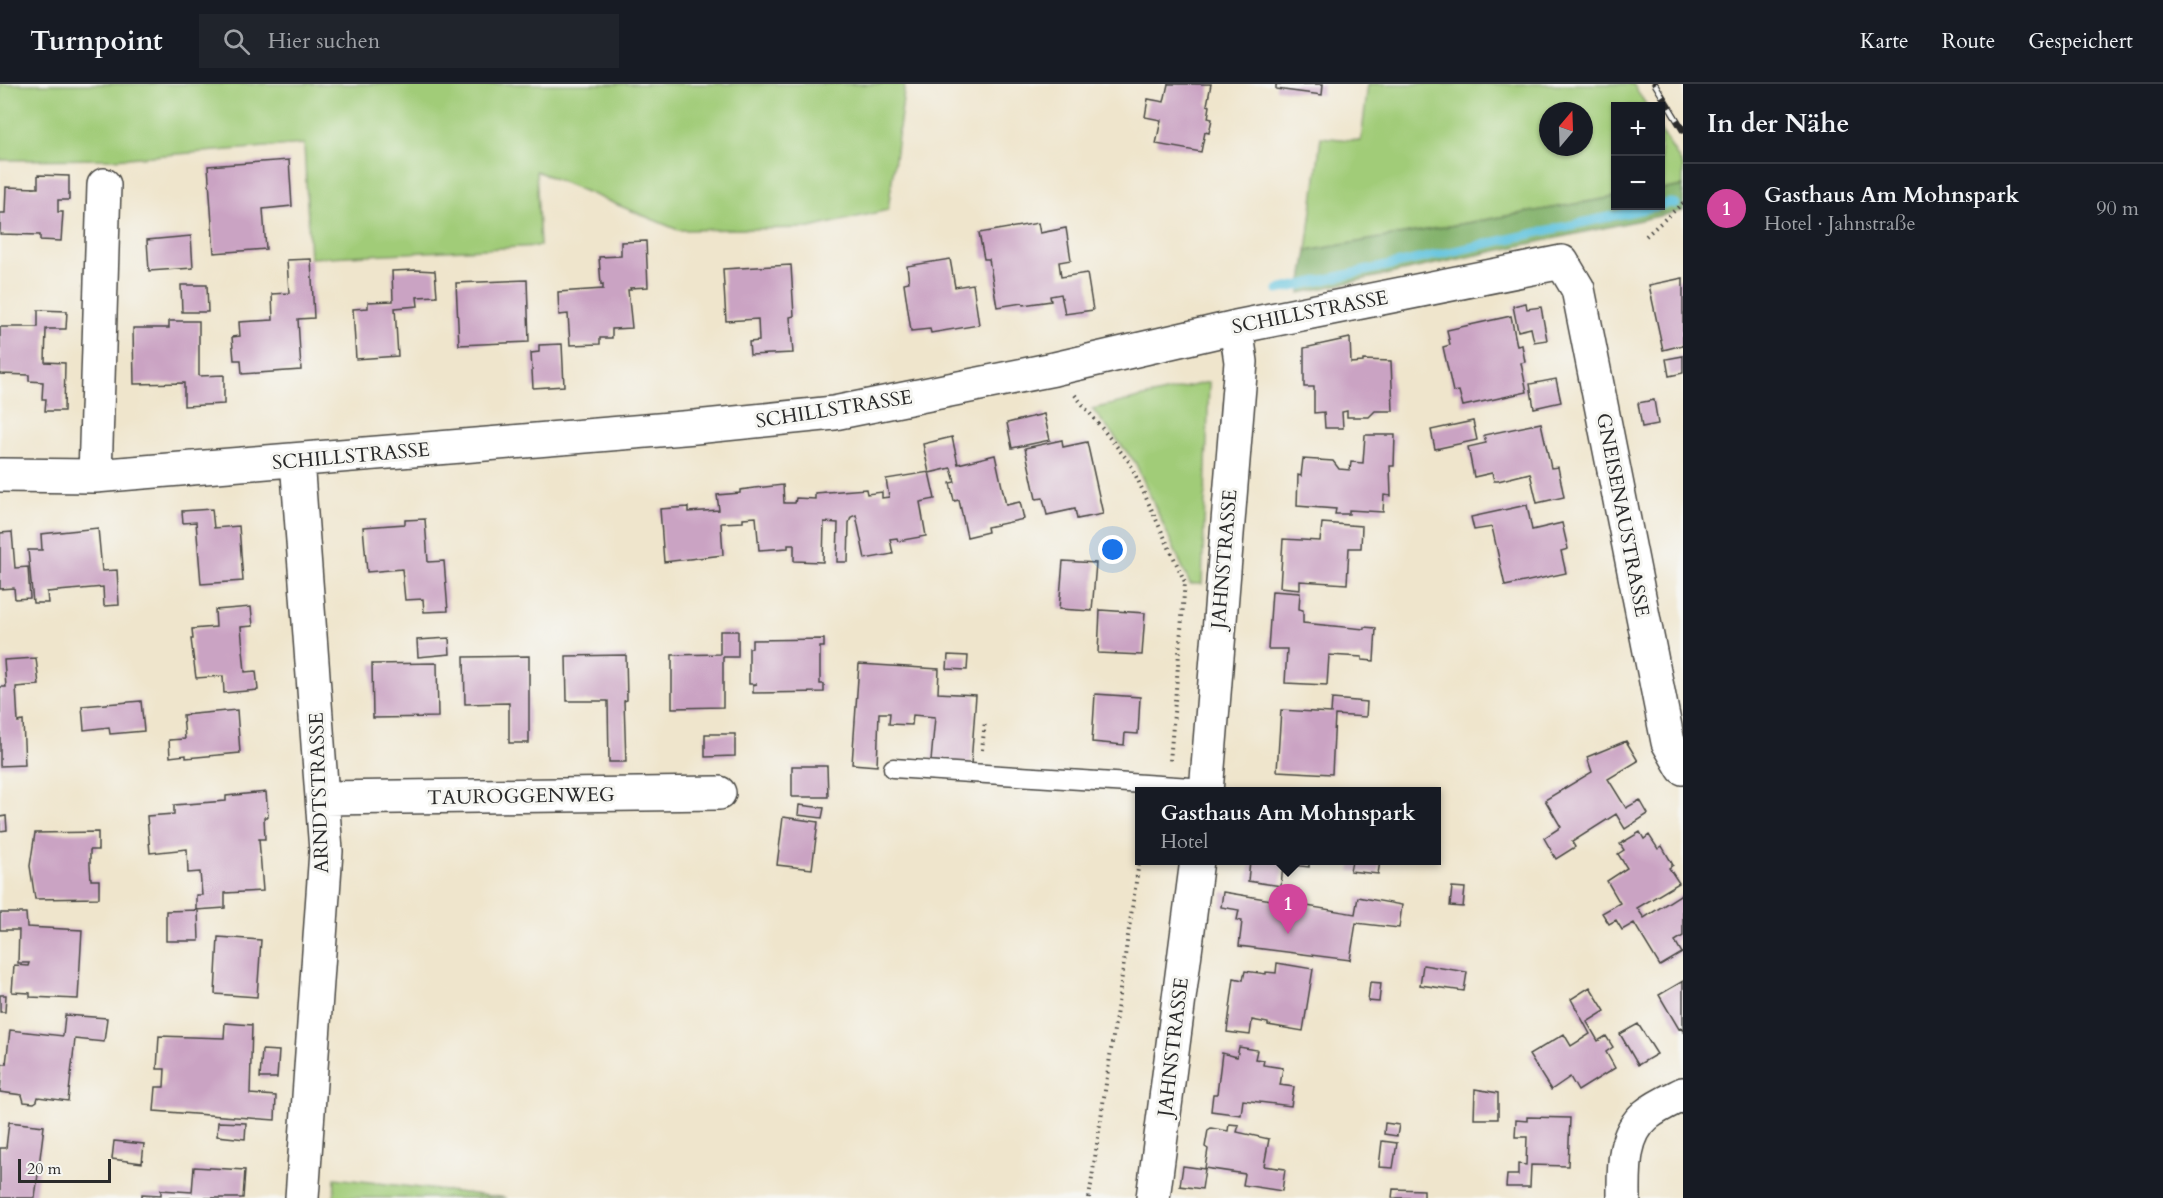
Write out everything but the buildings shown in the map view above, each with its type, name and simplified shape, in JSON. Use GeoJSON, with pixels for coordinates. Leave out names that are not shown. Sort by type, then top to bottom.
{"type":"FeatureCollection","features":[{"type":"Feature","properties":{"kind":"street"},"geometry":{"type":"LineString","coordinates":[[95,476],[104,185]]}},
{"type":"Feature","properties":{"kind":"street","name":"SCHILLSTRASSE"},"geometry":{"type":"LineString","coordinates":[[0,475],[95,476],[694,427],[834,413],[1054,369],[1236,327],[1562,262]]}},
{"type":"Feature","properties":{"kind":"street","name":"GNEISENAUSTRASSE"},"geometry":{"type":"LineString","coordinates":[[1562,262],[1578,289],[1668,742],[1683,768]]}},
{"type":"Feature","properties":{"kind":"street","name":"JAHNSTRASSE"},"geometry":{"type":"LineString","coordinates":[[1206,787],[1241,362],[1236,327]]}},
{"type":"Feature","properties":{"kind":"street","name":"ARNDTSTRASSE"},"geometry":{"type":"LineString","coordinates":[[297,460],[326,851],[302,1198]]}},
{"type":"Feature","properties":{"kind":"street","name":"TAUROGGENWEG"},"geometry":{"type":"LineString","coordinates":[[323,798],[719,793]]}},
{"type":"Feature","properties":{"kind":"street","name":"JAHNSTRASSE"},"geometry":{"type":"LineString","coordinates":[[1153,1198],[1196,865]]}},
{"type":"Feature","properties":{"kind":"street"},"geometry":{"type":"LineString","coordinates":[[1624,1198],[1624,1157],[1632,1134],[1645,1115],[1683,1094]]}},
{"type":"Feature","properties":{"kind":"lane"},"geometry":{"type":"LineString","coordinates":[[893,768],[1178,787]]}},
{"type":"Feature","properties":{"kind":"path"},"geometry":{"type":"LineString","coordinates":[[1646,236],[1683,203]]}},
{"type":"Feature","properties":{"kind":"path"},"geometry":{"type":"LineString","coordinates":[[1054,369],[1130,463],[1185,582],[1170,763],[1150,784]]}},
{"type":"Feature","properties":{"kind":"path"},"geometry":{"type":"LineString","coordinates":[[1089,1198],[1139,865]]}},
{"type":"Feature","properties":{"kind":"green space"},"geometry":{"type":"Polygon","coordinates":[[[0,84],[905,84],[888,210],[810,228],[678,230],[536,171],[540,246],[310,258],[304,144],[114,159],[0,160],[0,84]]]}},
{"type":"Feature","properties":{"kind":"green space"},"geometry":{"type":"Polygon","coordinates":[[[1368,84],[1633,84],[1644,102],[1611,102],[1611,198],[1307,251],[1321,137],[1361,141],[1368,84]]]}},
{"type":"Feature","properties":{"kind":"green space"},"geometry":{"type":"Polygon","coordinates":[[[1665,137],[1683,166],[1683,186],[1665,189],[1665,137]]]}},
{"type":"Feature","properties":{"kind":"green space"},"geometry":{"type":"Polygon","coordinates":[[[1683,186],[1683,211],[1300,293],[1307,251],[1611,198],[1611,210],[1665,210],[1665,189],[1683,186]]]}},
{"type":"Feature","properties":{"kind":"green space"},"geometry":{"type":"Polygon","coordinates":[[[1209,382],[1202,584],[1190,584],[1135,462],[1092,409],[1209,382]]]}},
{"type":"Feature","properties":{"kind":"green space"},"geometry":{"type":"Polygon","coordinates":[[[335,1178],[507,1198],[334,1198],[335,1178]]]}},
{"type":"Feature","properties":{"kind":"waterway"},"geometry":{"type":"LineString","coordinates":[[1665,204],[1676,204]]}},
{"type":"Feature","properties":{"kind":"waterway"},"geometry":{"type":"LineString","coordinates":[[1278,290],[1640,210]]}},
{"type":"Feature","properties":{"kind":"railway"},"geometry":{"type":"LineString","coordinates":[[1655,84],[1683,130]]}},
{"type":"Feature","properties":{"kind":"place","name":"Gasthaus Am Mohnspark"},"geometry":{"type":"Point","coordinates":[1288,934]}}]}
